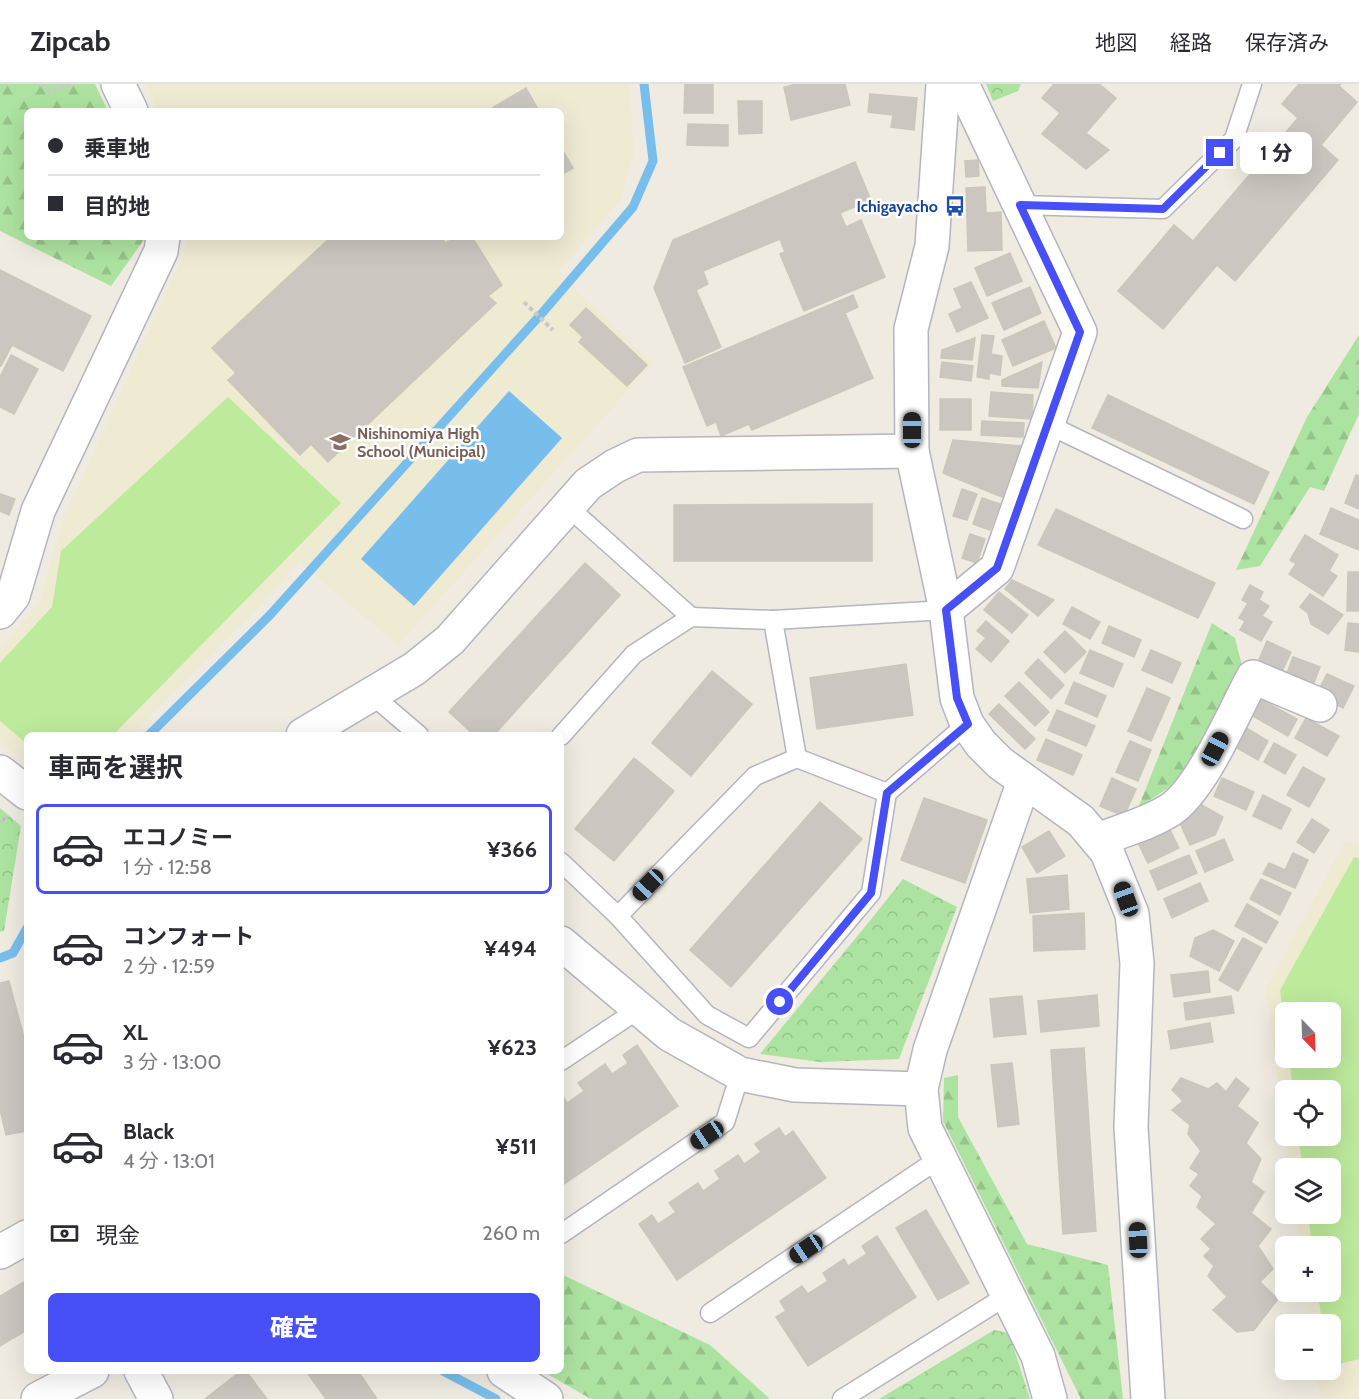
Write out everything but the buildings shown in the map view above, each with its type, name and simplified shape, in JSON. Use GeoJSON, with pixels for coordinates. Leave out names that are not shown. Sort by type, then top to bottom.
{"type":"FeatureCollection","features":[{"type":"Feature","properties":{"kind":"street"},"geometry":{"type":"LineString","coordinates":[[118,84],[129,108]]}},
{"type":"Feature","properties":{"kind":"street"},"geometry":{"type":"LineString","coordinates":[[943,84],[932,246],[911,329],[912,451],[946,610],[957,698],[968,724],[981,744],[1000,764],[1081,821],[1107,852],[1132,914],[1137,963],[1131,1127],[1148,1399]]}},
{"type":"Feature","properties":{"kind":"street"},"geometry":{"type":"LineString","coordinates":[[946,610],[997,568],[1080,332],[962,84]]}},
{"type":"Feature","properties":{"kind":"street"},"geometry":{"type":"LineString","coordinates":[[0,612],[13,596],[38,511],[160,251],[162,240]]}},
{"type":"Feature","properties":{"kind":"street"},"geometry":{"type":"LineString","coordinates":[[315,732],[346,724],[371,694],[414,669],[450,640],[588,483],[638,455],[912,451]]}},
{"type":"Feature","properties":{"kind":"street"},"geometry":{"type":"LineString","coordinates":[[1097,840],[1140,824],[1171,809],[1195,786],[1253,676],[1320,705]]}},
{"type":"Feature","properties":{"kind":"street"},"geometry":{"type":"LineString","coordinates":[[0,772],[24,791]]}},
{"type":"Feature","properties":{"kind":"street"},"geometry":{"type":"LineString","coordinates":[[1024,781],[930,1050],[921,1089],[925,1128],[1038,1356],[1050,1399]]}},
{"type":"Feature","properties":{"kind":"street"},"geometry":{"type":"LineString","coordinates":[[564,946],[669,1034],[740,1074],[795,1085],[921,1089]]}},
{"type":"Feature","properties":{"kind":"street"},"geometry":{"type":"LineString","coordinates":[[0,1252],[24,1239]]}},
{"type":"Feature","properties":{"kind":"street"},"geometry":{"type":"LineString","coordinates":[[39,1399],[86,1374]]}},
{"type":"Feature","properties":{"kind":"street"},"geometry":{"type":"LineString","coordinates":[[143,1374],[156,1399]]}},
{"type":"Feature","properties":{"kind":"street"},"geometry":{"type":"LineString","coordinates":[[508,1374],[546,1399]]}},
{"type":"Feature","properties":{"kind":"lane"},"geometry":{"type":"LineString","coordinates":[[1020,205],[1163,209],[1234,139],[1252,84]]}},
{"type":"Feature","properties":{"kind":"lane"},"geometry":{"type":"LineString","coordinates":[[1047,424],[1243,519]]}},
{"type":"Feature","properties":{"kind":"lane"},"geometry":{"type":"LineString","coordinates":[[567,506],[691,617]]}},
{"type":"Feature","properties":{"kind":"lane"},"geometry":{"type":"LineString","coordinates":[[564,733],[634,654],[691,617],[773,620],[946,610]]}},
{"type":"Feature","properties":{"kind":"lane"},"geometry":{"type":"LineString","coordinates":[[773,620],[797,758]]}},
{"type":"Feature","properties":{"kind":"lane"},"geometry":{"type":"LineString","coordinates":[[371,694],[415,732]]}},
{"type":"Feature","properties":{"kind":"lane"},"geometry":{"type":"LineString","coordinates":[[564,865],[618,916],[706,1015],[749,1038],[871,893],[887,793],[968,724]]}},
{"type":"Feature","properties":{"kind":"lane"},"geometry":{"type":"LineString","coordinates":[[618,916],[755,776],[797,758],[887,793]]}},
{"type":"Feature","properties":{"kind":"lane"},"geometry":{"type":"LineString","coordinates":[[564,1059],[639,1009]]}},
{"type":"Feature","properties":{"kind":"lane"},"geometry":{"type":"LineString","coordinates":[[564,1232],[725,1122],[740,1074]]}},
{"type":"Feature","properties":{"kind":"lane"},"geometry":{"type":"LineString","coordinates":[[710,1313],[940,1158]]}},
{"type":"Feature","properties":{"kind":"lane"},"geometry":{"type":"LineString","coordinates":[[842,1399],[1008,1295]]}},
{"type":"Feature","properties":{"kind":"path"},"geometry":{"type":"LineString","coordinates":[[40,84],[49,91],[76,84]]}},
{"type":"Feature","properties":{"kind":"path"},"geometry":{"type":"LineString","coordinates":[[524,302],[553,330]]}},
{"type":"Feature","properties":{"kind":"shaded area","name":"Nishinomiya High School (Municipal)"},"geometry":{"type":"Polygon","coordinates":[[[146,84],[629,84],[634,154],[620,200],[558,273],[653,363],[398,645],[299,562],[258,608],[135,732],[24,732],[24,760],[0,743],[0,649],[39,604],[63,520],[184,253],[187,240],[564,240],[564,108],[157,108],[146,84]]]}},
{"type":"Feature","properties":{"kind":"shaded area"},"geometry":{"type":"Polygon","coordinates":[[[1345,841],[1359,844],[1359,1399],[1320,1399],[1317,1380],[1341,1380],[1341,1314],[1309,1314],[1307,1302],[1341,1302],[1341,1236],[1298,1236],[1297,1224],[1341,1224],[1341,1158],[1288,1158],[1286,1146],[1341,1146],[1341,1080],[1278,1080],[1276,1068],[1341,1068],[1341,1002],[1275,1002],[1275,1059],[1266,989],[1345,841]]]}},
{"type":"Feature","properties":{"kind":"green space"},"geometry":{"type":"Polygon","coordinates":[[[0,84],[95,84],[107,108],[24,108],[24,240],[144,240],[111,286],[0,231],[0,84]]]}},
{"type":"Feature","properties":{"kind":"green space"},"geometry":{"type":"Polygon","coordinates":[[[986,84],[1021,84],[1018,91],[993,101],[986,84]]]}},
{"type":"Feature","properties":{"kind":"green space"},"geometry":{"type":"Polygon","coordinates":[[[1359,335],[1359,414],[1324,491],[1310,487],[1260,566],[1236,570],[1307,417],[1359,335]]]}},
{"type":"Feature","properties":{"kind":"green space"},"geometry":{"type":"Polygon","coordinates":[[[228,397],[341,503],[116,732],[24,732],[24,741],[0,721],[0,663],[52,607],[61,551],[228,397]]]}},
{"type":"Feature","properties":{"kind":"green space"},"geometry":{"type":"Polygon","coordinates":[[[1212,623],[1235,638],[1243,670],[1179,781],[1138,808],[1212,623]]]}},
{"type":"Feature","properties":{"kind":"green space"},"geometry":{"type":"Polygon","coordinates":[[[0,808],[21,826],[4,931],[0,932],[0,808]]]}},
{"type":"Feature","properties":{"kind":"green space"},"geometry":{"type":"Polygon","coordinates":[[[1354,857],[1359,858],[1359,1359],[1341,1364],[1341,1314],[1321,1314],[1319,1302],[1341,1302],[1341,1236],[1311,1236],[1309,1224],[1341,1224],[1341,1158],[1301,1158],[1300,1146],[1341,1146],[1341,1080],[1292,1080],[1290,1068],[1341,1068],[1341,1002],[1281,1002],[1280,990],[1354,857]]]}},
{"type":"Feature","properties":{"kind":"green space"},"geometry":{"type":"Polygon","coordinates":[[[903,879],[957,907],[899,1059],[820,1062],[760,1054],[873,917],[903,879]]]}},
{"type":"Feature","properties":{"kind":"green space"},"geometry":{"type":"Polygon","coordinates":[[[958,1075],[958,1117],[1027,1244],[1108,1265],[1123,1399],[1081,1399],[943,1121],[944,1078],[958,1075]]]}},
{"type":"Feature","properties":{"kind":"green space"},"geometry":{"type":"Polygon","coordinates":[[[564,1275],[710,1345],[770,1399],[591,1399],[547,1374],[564,1374],[564,1275]]]}},
{"type":"Feature","properties":{"kind":"green space"},"geometry":{"type":"Polygon","coordinates":[[[994,1330],[1009,1333],[1030,1399],[879,1399],[994,1330]]]}},
{"type":"Feature","properties":{"kind":"water"},"geometry":{"type":"Polygon","coordinates":[[[509,391],[562,438],[414,606],[361,559],[509,391]]]}},
{"type":"Feature","properties":{"kind":"waterway"},"geometry":{"type":"LineString","coordinates":[[152,732],[270,615],[543,312],[633,207],[653,161],[644,84]]}},
{"type":"Feature","properties":{"kind":"waterway"},"geometry":{"type":"LineString","coordinates":[[0,958],[13,953],[24,933]]}},
{"type":"Feature","properties":{"kind":"waterway"},"geometry":{"type":"LineString","coordinates":[[449,1374],[496,1399]]}},
{"type":"Feature","properties":{"kind":"place","name":"Ichigayacho"},"geometry":{"type":"Point","coordinates":[955,206]}},
{"type":"Feature","properties":{"kind":"place","name":"Nishinomiya High School (Municipal)"},"geometry":{"type":"Point","coordinates":[340,442]}},
{"type":"Feature","properties":{"kind":"route"},"geometry":{"type":"LineString","coordinates":[[780,1002],[871,893],[887,793],[968,724],[957,698],[946,610],[997,568],[1080,332],[1020,205],[1163,209],[1220,153]]}}]}
